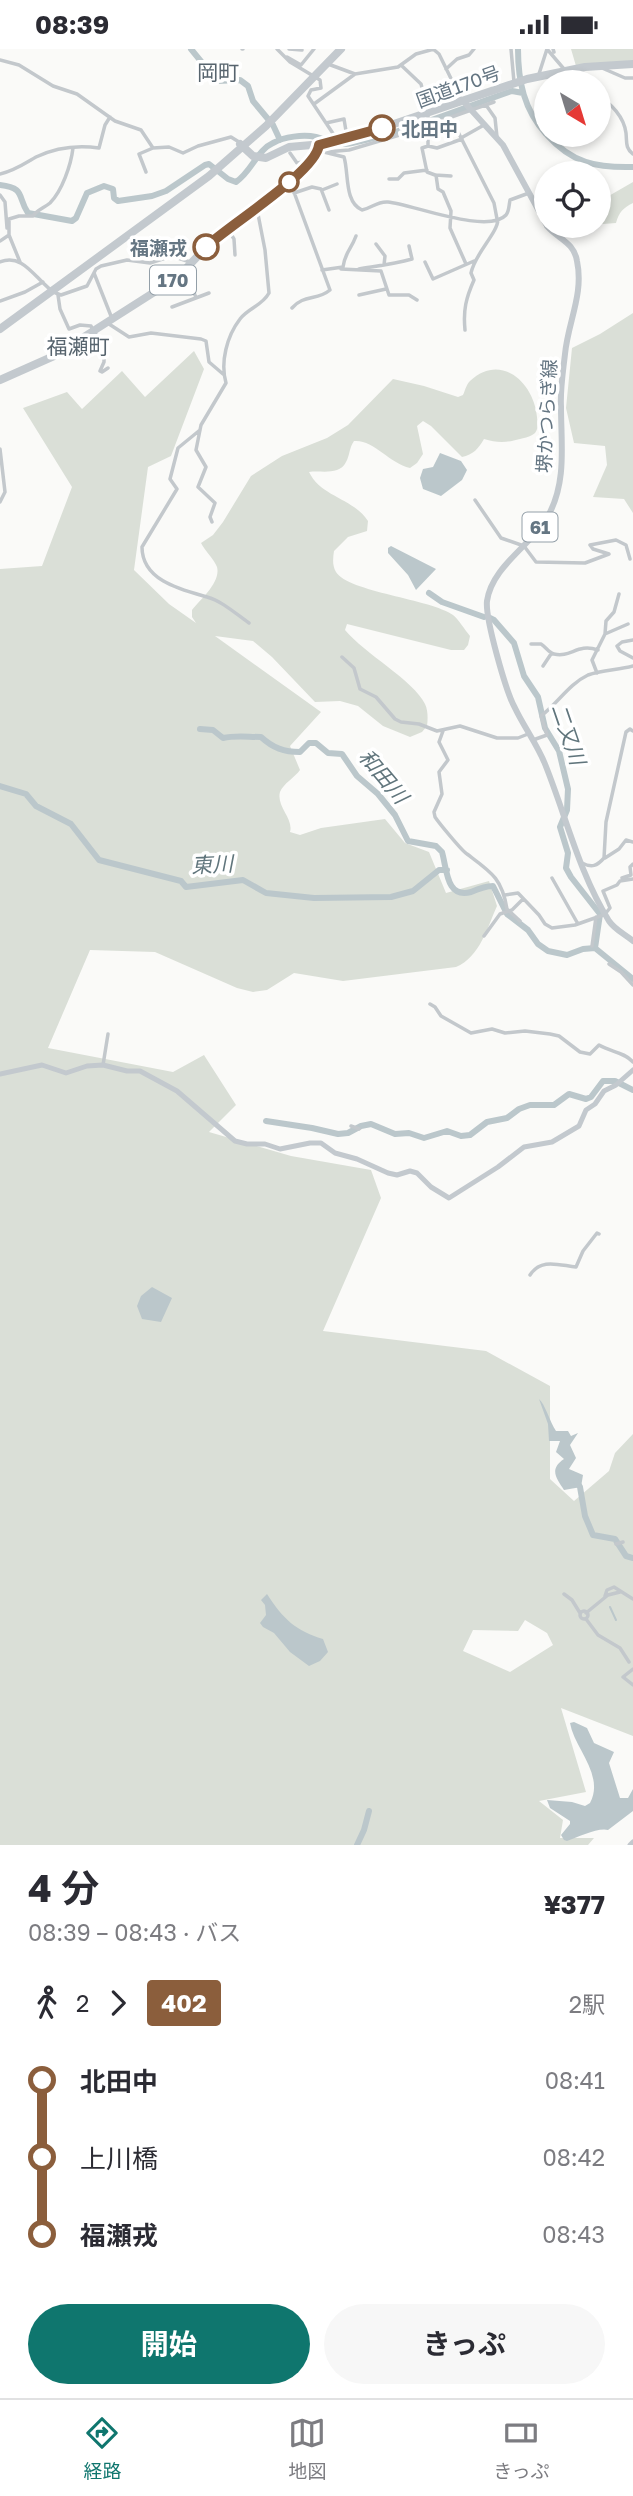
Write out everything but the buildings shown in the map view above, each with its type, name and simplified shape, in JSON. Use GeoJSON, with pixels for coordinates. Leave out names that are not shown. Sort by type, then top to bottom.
{"type":"FeatureCollection","features":[{"type":"Feature","properties":{"kind":"highway"},"geometry":{"type":"LineString","coordinates":[[314,75],[334,49]]}},
{"type":"Feature","properties":{"kind":"highway"},"geometry":{"type":"LineString","coordinates":[[0,324],[205,177],[265,125],[341,49]]}},
{"type":"Feature","properties":{"kind":"highway","name":"国道170号"},"geometry":{"type":"LineString","coordinates":[[577,70],[633,64]]}},
{"type":"Feature","properties":{"kind":"highway","name":"国道170号"},"geometry":{"type":"LineString","coordinates":[[242,146],[253,156],[267,157],[289,147],[320,150],[338,141],[534,78]]}},
{"type":"Feature","properties":{"kind":"highway","name":"170"},"geometry":{"type":"LineString","coordinates":[[0,380],[54,356],[184,272],[213,240],[290,181],[320,150]]}},
{"type":"Feature","properties":{"kind":"highway"},"geometry":{"type":"LineString","coordinates":[[0,329],[51,289]]}},
{"type":"Feature","properties":{"kind":"main road","name":"堺かつらぎ線"},"geometry":{"type":"LineString","coordinates":[[464,102],[497,137],[534,202]]}},
{"type":"Feature","properties":{"kind":"main road","name":"堺かつらぎ線"},"geometry":{"type":"LineString","coordinates":[[563,238],[575,252],[578,267],[577,308],[565,351],[561,395],[563,457],[555,502],[547,519],[495,580],[488,597],[487,613],[512,702],[545,762],[582,863],[614,927],[633,941]]}},
{"type":"Feature","properties":{"kind":"street"},"geometry":{"type":"LineString","coordinates":[[278,49],[301,65],[314,49]]}},
{"type":"Feature","properties":{"kind":"street"},"geometry":{"type":"LineString","coordinates":[[289,49],[298,50]]}},
{"type":"Feature","properties":{"kind":"street"},"geometry":{"type":"LineString","coordinates":[[314,104],[355,75],[402,66],[415,51],[433,49],[439,54],[464,102]]}},
{"type":"Feature","properties":{"kind":"street"},"geometry":{"type":"LineString","coordinates":[[446,69],[457,59],[470,55],[474,49]]}},
{"type":"Feature","properties":{"kind":"street"},"geometry":{"type":"LineString","coordinates":[[511,49],[514,83]]}},
{"type":"Feature","properties":{"kind":"street"},"geometry":{"type":"LineString","coordinates":[[547,49],[563,70]]}},
{"type":"Feature","properties":{"kind":"street"},"geometry":{"type":"LineString","coordinates":[[540,70],[547,49]]}},
{"type":"Feature","properties":{"kind":"street"},"geometry":{"type":"LineString","coordinates":[[287,57],[290,62],[314,75],[321,83],[321,88],[308,94],[338,141]]}},
{"type":"Feature","properties":{"kind":"street"},"geometry":{"type":"LineString","coordinates":[[0,60],[12,62],[53,86],[77,94],[110,117],[141,130],[153,148]]}},
{"type":"Feature","properties":{"kind":"street"},"geometry":{"type":"LineString","coordinates":[[327,64],[355,75]]}},
{"type":"Feature","properties":{"kind":"street"},"geometry":{"type":"LineString","coordinates":[[402,66],[418,80],[422,88],[428,114],[428,146]]}},
{"type":"Feature","properties":{"kind":"street"},"geometry":{"type":"LineString","coordinates":[[600,66],[619,76],[633,78]]}},
{"type":"Feature","properties":{"kind":"street"},"geometry":{"type":"LineString","coordinates":[[290,153],[297,163],[320,150],[349,150],[494,102]]}},
{"type":"Feature","properties":{"kind":"street"},"geometry":{"type":"LineString","coordinates":[[486,105],[495,118],[497,137]]}},
{"type":"Feature","properties":{"kind":"street"},"geometry":{"type":"LineString","coordinates":[[611,107],[626,130],[626,146],[633,154]]}},
{"type":"Feature","properties":{"kind":"street"},"geometry":{"type":"LineString","coordinates":[[0,174],[13,171],[53,151],[99,148],[110,117]]}},
{"type":"Feature","properties":{"kind":"street"},"geometry":{"type":"LineString","coordinates":[[326,123],[344,119],[346,131]]}},
{"type":"Feature","properties":{"kind":"street"},"geometry":{"type":"LineString","coordinates":[[454,124],[494,203],[497,219],[497,229],[474,261],[471,274],[474,279],[464,304],[466,330]]}},
{"type":"Feature","properties":{"kind":"street"},"geometry":{"type":"LineString","coordinates":[[451,176],[430,174],[422,148],[437,148],[486,124]]}},
{"type":"Feature","properties":{"kind":"street"},"geometry":{"type":"LineString","coordinates":[[146,172],[139,154],[153,148],[169,147],[183,153],[230,137],[237,139],[242,146]]}},
{"type":"Feature","properties":{"kind":"street"},"geometry":{"type":"LineString","coordinates":[[9,235],[9,219],[34,214],[52,201],[55,192],[61,187],[74,148]]}},
{"type":"Feature","properties":{"kind":"street"},"geometry":{"type":"LineString","coordinates":[[320,150],[342,155],[352,200],[357,207],[365,210],[380,201],[391,202],[476,222],[497,219],[508,213],[510,200],[529,193]]}},
{"type":"Feature","properties":{"kind":"street"},"geometry":{"type":"LineString","coordinates":[[389,179],[398,179],[404,173],[427,170]]}},
{"type":"Feature","properties":{"kind":"street"},"geometry":{"type":"LineString","coordinates":[[436,175],[438,189],[443,192],[452,211],[450,228],[466,264]]}},
{"type":"Feature","properties":{"kind":"street"},"geometry":{"type":"LineString","coordinates":[[290,181],[330,290],[325,294],[299,300],[292,308]]}},
{"type":"Feature","properties":{"kind":"street"},"geometry":{"type":"LineString","coordinates":[[294,193],[312,187],[322,190],[337,184]]}},
{"type":"Feature","properties":{"kind":"street"},"geometry":{"type":"LineString","coordinates":[[322,190],[329,209]]}},
{"type":"Feature","properties":{"kind":"street"},"geometry":{"type":"LineString","coordinates":[[0,195],[5,202],[9,235],[20,262],[61,295],[87,286],[101,266],[127,260],[150,263],[172,256],[192,263]]}},
{"type":"Feature","properties":{"kind":"street"},"geometry":{"type":"LineString","coordinates":[[212,523],[210,517],[215,503],[198,487],[206,467],[195,450],[204,418],[226,383],[223,374],[227,344],[233,330],[240,318],[259,306],[269,293],[262,233],[256,208]]}},
{"type":"Feature","properties":{"kind":"street"},"geometry":{"type":"LineString","coordinates":[[228,229],[234,239],[235,255]]}},
{"type":"Feature","properties":{"kind":"street"},"geometry":{"type":"LineString","coordinates":[[0,241],[9,235]]}},
{"type":"Feature","properties":{"kind":"street"},"geometry":{"type":"LineString","coordinates":[[344,269],[344,255],[354,245],[356,236]]}},
{"type":"Feature","properties":{"kind":"street"},"geometry":{"type":"LineString","coordinates":[[376,244],[386,256],[384,265]]}},
{"type":"Feature","properties":{"kind":"street"},"geometry":{"type":"LineString","coordinates":[[323,270],[391,266],[412,259],[409,246]]}},
{"type":"Feature","properties":{"kind":"street"},"geometry":{"type":"LineString","coordinates":[[425,262],[433,279],[474,261]]}},
{"type":"Feature","properties":{"kind":"street"},"geometry":{"type":"LineString","coordinates":[[0,262],[20,262]]}},
{"type":"Feature","properties":{"kind":"street"},"geometry":{"type":"LineString","coordinates":[[344,269],[381,271],[389,295],[410,295],[416,300]]}},
{"type":"Feature","properties":{"kind":"street"},"geometry":{"type":"LineString","coordinates":[[184,272],[196,298]]}},
{"type":"Feature","properties":{"kind":"street"},"geometry":{"type":"LineString","coordinates":[[94,273],[113,319]]}},
{"type":"Feature","properties":{"kind":"street"},"geometry":{"type":"LineString","coordinates":[[0,300],[25,292],[51,289]]}},
{"type":"Feature","properties":{"kind":"street"},"geometry":{"type":"LineString","coordinates":[[51,289],[69,329],[80,325],[96,329],[110,325],[131,337],[151,333],[201,339],[206,341],[209,362],[223,374]]}},
{"type":"Feature","properties":{"kind":"street"},"geometry":{"type":"LineString","coordinates":[[359,295],[386,289]]}},
{"type":"Feature","properties":{"kind":"street"},"geometry":{"type":"LineString","coordinates":[[172,307],[209,293]]}},
{"type":"Feature","properties":{"kind":"street"},"geometry":{"type":"LineString","coordinates":[[96,329],[96,337],[104,343],[104,362],[100,371],[108,368]]}},
{"type":"Feature","properties":{"kind":"street"},"geometry":{"type":"LineString","coordinates":[[200,430],[178,448],[170,479],[177,489],[142,547],[143,558],[168,586],[206,597],[225,606],[249,623]]}},
{"type":"Feature","properties":{"kind":"street"},"geometry":{"type":"LineString","coordinates":[[0,449],[5,492],[0,502]]}},
{"type":"Feature","properties":{"kind":"street"},"geometry":{"type":"LineString","coordinates":[[475,500],[501,538],[524,546],[536,562],[585,563],[609,554],[593,549],[590,545],[616,540],[626,545],[630,559]]}},
{"type":"Feature","properties":{"kind":"street"},"geometry":{"type":"LineString","coordinates":[[597,673],[592,660],[605,634],[606,621],[615,609],[619,594]]}},
{"type":"Feature","properties":{"kind":"street"},"geometry":{"type":"LineString","coordinates":[[605,634],[628,624]]}},
{"type":"Feature","properties":{"kind":"street"},"geometry":{"type":"LineString","coordinates":[[633,640],[617,646],[620,651],[633,658]]}},
{"type":"Feature","properties":{"kind":"street"},"geometry":{"type":"LineString","coordinates":[[531,644],[541,644],[551,654]]}},
{"type":"Feature","properties":{"kind":"street"},"geometry":{"type":"LineString","coordinates":[[551,654],[571,652],[583,647],[598,650]]}},
{"type":"Feature","properties":{"kind":"street"},"geometry":{"type":"LineString","coordinates":[[543,666],[551,654]]}},
{"type":"Feature","properties":{"kind":"street"},"geometry":{"type":"LineString","coordinates":[[342,657],[354,668],[360,689],[376,697],[395,719],[443,731],[460,726],[508,739],[547,735],[541,716],[556,705],[570,686],[597,673],[633,666]]}},
{"type":"Feature","properties":{"kind":"street"},"geometry":{"type":"LineString","coordinates":[[604,858],[606,822],[612,790],[626,732],[630,729],[633,731]]}},
{"type":"Feature","properties":{"kind":"street"},"geometry":{"type":"LineString","coordinates":[[443,731],[439,742],[448,760],[439,772],[442,794],[434,812],[435,817],[464,852],[480,862],[500,883],[508,911],[520,921]]}},
{"type":"Feature","properties":{"kind":"street"},"geometry":{"type":"LineString","coordinates":[[582,863],[596,866],[619,849],[626,840],[633,842]]}},
{"type":"Feature","properties":{"kind":"street"},"geometry":{"type":"LineString","coordinates":[[505,895],[518,893],[548,926],[557,928],[578,924],[606,914],[610,908],[603,891],[631,875],[630,867],[633,864]]}},
{"type":"Feature","properties":{"kind":"street"},"geometry":{"type":"LineString","coordinates":[[552,878],[578,924]]}},
{"type":"Feature","properties":{"kind":"street"},"geometry":{"type":"LineString","coordinates":[[620,881],[633,879]]}},
{"type":"Feature","properties":{"kind":"street"},"geometry":{"type":"LineString","coordinates":[[484,936],[500,914],[514,908],[523,899]]}},
{"type":"Feature","properties":{"kind":"street"},"geometry":{"type":"LineString","coordinates":[[592,946],[596,917]]}},
{"type":"Feature","properties":{"kind":"street"},"geometry":{"type":"LineString","coordinates":[[609,964],[633,985]]}},
{"type":"Feature","properties":{"kind":"street"},"geometry":{"type":"LineString","coordinates":[[430,1004],[441,1016],[471,1033],[492,1029],[505,1033],[525,1031],[550,1034],[559,1036],[580,1052],[590,1054],[599,1045],[612,1052],[623,1053],[633,1062]]}},
{"type":"Feature","properties":{"kind":"street"},"geometry":{"type":"LineString","coordinates":[[103,1065],[108,1034]]}},
{"type":"Feature","properties":{"kind":"street"},"geometry":{"type":"LineString","coordinates":[[0,1074],[24,1070],[33,1065],[42,1065],[66,1073],[87,1066],[103,1065],[140,1071],[183,1096],[235,1141],[265,1144],[280,1149],[321,1143],[335,1153],[357,1159],[387,1173],[417,1173],[431,1187],[449,1198],[524,1147],[552,1142],[579,1126],[586,1110],[595,1104],[604,1091],[616,1085],[633,1070]]}},
{"type":"Feature","properties":{"kind":"street"},"geometry":{"type":"LineString","coordinates":[[351,1126],[359,1129]]}},
{"type":"Feature","properties":{"kind":"street"},"geometry":{"type":"LineString","coordinates":[[530,1275],[538,1265],[544,1263],[576,1267],[583,1251],[597,1233],[599,1234]]}},
{"type":"Feature","properties":{"kind":"street"},"geometry":{"type":"LineString","coordinates":[[616,1544],[623,1542]]}},
{"type":"Feature","properties":{"kind":"street"},"geometry":{"type":"LineString","coordinates":[[580,1613],[586,1613],[605,1598],[620,1591],[633,1599]]}},
{"type":"Feature","properties":{"kind":"street"},"geometry":{"type":"LineString","coordinates":[[564,1594],[572,1600],[581,1618],[586,1619],[598,1635],[620,1648],[631,1666],[623,1677],[633,1685]]}},
{"type":"Feature","properties":{"kind":"street"},"geometry":{"type":"LineString","coordinates":[[586,1613],[586,1619]]}},
{"type":"Feature","properties":{"kind":"shaded area"},"geometry":{"type":"Polygon","coordinates":[[[571,49],[633,49],[633,62],[576,66],[571,49]]]}},
{"type":"Feature","properties":{"kind":"shaded area"},"geometry":{"type":"Polygon","coordinates":[[[633,182],[633,203],[622,211],[616,223],[611,223],[611,195],[633,182]]]}},
{"type":"Feature","properties":{"kind":"shaded area"},"geometry":{"type":"Polygon","coordinates":[[[633,313],[633,513],[624,499],[593,497],[607,465],[605,446],[574,443],[566,408],[572,348],[633,313]]]}},
{"type":"Feature","properties":{"kind":"shaded area"},"geometry":{"type":"Polygon","coordinates":[[[194,351],[204,369],[171,456],[148,467],[134,570],[169,604],[196,623],[192,610],[209,590],[217,573],[216,564],[201,543],[213,535],[223,522],[251,476],[282,456],[327,438],[348,425],[393,379],[458,397],[463,395],[470,381],[482,373],[504,371],[523,383],[535,405],[538,425],[534,434],[506,442],[484,439],[475,451],[466,456],[462,457],[423,421],[417,426],[423,454],[410,468],[375,447],[354,441],[346,462],[339,469],[309,472],[321,487],[354,507],[368,521],[367,531],[348,537],[334,551],[333,564],[336,572],[356,585],[442,609],[453,615],[470,636],[464,650],[451,650],[347,624],[345,630],[354,639],[419,695],[428,715],[427,726],[422,732],[410,737],[383,726],[358,706],[340,701],[315,702],[253,641],[215,636],[321,712],[290,746],[300,770],[282,789],[279,797],[290,822],[290,832],[300,835],[321,828],[385,819],[405,843],[429,852],[446,893],[489,881],[497,906],[477,949],[456,967],[343,981],[294,973],[267,990],[253,992],[237,988],[155,952],[90,950],[48,1048],[173,1072],[204,1055],[236,1105],[209,1132],[291,1156],[371,1170],[381,1198],[323,1331],[486,1351],[550,1386],[550,1479],[574,1501],[609,1471],[615,1453],[633,1434],[633,1736],[561,1708],[586,1792],[539,1801],[563,1820],[560,1838],[594,1838],[588,1845],[0,1845],[0,569],[42,566],[72,487],[23,408],[67,392],[82,409],[122,371],[145,397],[194,351]],[[525,1620],[518,1631],[473,1630],[463,1651],[510,1672],[553,1645],[547,1633],[525,1620]]]}},
{"type":"Feature","properties":{"kind":"shaded area"},"geometry":{"type":"Polygon","coordinates":[[[440,453],[461,461],[467,470],[462,480],[441,496],[423,489],[420,478],[423,469],[433,467],[440,453]]]}},
{"type":"Feature","properties":{"kind":"shaded area"},"geometry":{"type":"Polygon","coordinates":[[[391,546],[436,569],[416,590],[408,575],[388,553],[391,546]]]}},
{"type":"Feature","properties":{"kind":"shaded area"},"geometry":{"type":"Polygon","coordinates":[[[152,1287],[172,1298],[161,1322],[142,1319],[137,1306],[141,1296],[152,1287]]]}},
{"type":"Feature","properties":{"kind":"shaded area"},"geometry":{"type":"Polygon","coordinates":[[[539,1399],[556,1431],[568,1431],[571,1436],[578,1433],[570,1445],[576,1458],[569,1469],[583,1475],[581,1487],[564,1490],[557,1478],[555,1470],[564,1459],[556,1452],[560,1441],[549,1441],[548,1424],[539,1399]]]}},
{"type":"Feature","properties":{"kind":"shaded area"},"geometry":{"type":"Polygon","coordinates":[[[267,1594],[291,1623],[323,1639],[328,1652],[320,1661],[309,1666],[290,1652],[274,1633],[263,1627],[260,1623],[266,1615],[265,1605],[261,1600],[267,1594]]]}},
{"type":"Feature","properties":{"kind":"shaded area"},"geometry":{"type":"Polygon","coordinates":[[[570,1723],[587,1728],[594,1743],[614,1752],[609,1763],[620,1798],[628,1798],[633,1789],[633,1811],[608,1830],[594,1831],[567,1841],[561,1835],[570,1821],[550,1808],[547,1800],[585,1806],[590,1803],[594,1793],[591,1772],[570,1723]]]}},
{"type":"Feature","properties":{"kind":"waterway"},"geometry":{"type":"LineString","coordinates":[[191,49],[217,81],[240,80],[248,86],[253,101],[273,125],[280,140]]}},
{"type":"Feature","properties":{"kind":"waterway"},"geometry":{"type":"LineString","coordinates":[[518,49],[524,95],[534,118]]}},
{"type":"Feature","properties":{"kind":"waterway"},"geometry":{"type":"LineString","coordinates":[[0,185],[14,188],[20,194],[28,213],[72,221],[76,218],[87,193],[104,186],[113,189],[114,198],[118,201],[152,196],[166,191],[209,164],[236,182],[267,146],[283,139],[305,136],[347,144],[413,126],[512,91],[523,93]]}},
{"type":"Feature","properties":{"kind":"waterway"},"geometry":{"type":"LineString","coordinates":[[560,147],[575,158],[596,165],[633,167]]}},
{"type":"Feature","properties":{"kind":"waterway","name":"二又川"},"geometry":{"type":"LineString","coordinates":[[429,593],[442,602],[484,617]]}},
{"type":"Feature","properties":{"kind":"waterway","name":"二又川"},"geometry":{"type":"LineString","coordinates":[[490,618],[514,643],[524,676],[538,697],[545,728],[559,751],[568,789],[567,810],[560,827],[568,853],[566,868],[600,914],[595,948]]}},
{"type":"Feature","properties":{"kind":"waterway","name":"和田川"},"geometry":{"type":"LineString","coordinates":[[200,729],[213,730],[223,738],[261,737],[274,747],[289,751],[300,752],[309,743],[316,743],[328,753],[342,754],[357,776],[378,794],[395,815],[408,841],[436,846],[442,852],[449,881],[457,891],[471,892],[493,886],[507,914],[528,930],[538,944],[548,951],[567,955],[595,948],[633,979]]}},
{"type":"Feature","properties":{"kind":"waterway","name":"東川"},"geometry":{"type":"LineString","coordinates":[[0,786],[26,794],[36,806],[71,824],[99,860],[181,881],[186,887],[243,880],[266,893],[314,898],[391,897],[413,891],[439,870],[447,870]]}},
{"type":"Feature","properties":{"kind":"waterway"},"geometry":{"type":"LineString","coordinates":[[266,1121],[338,1134],[371,1124],[395,1134],[409,1133],[424,1138],[447,1131],[461,1136],[470,1135],[487,1122],[507,1118],[530,1105],[554,1105],[569,1094],[586,1099],[591,1097],[603,1081],[615,1081],[633,1090]]}},
{"type":"Feature","properties":{"kind":"waterway"},"geometry":{"type":"LineString","coordinates":[[576,1481],[593,1535],[615,1539],[626,1556],[633,1558]]}},
{"type":"Feature","properties":{"kind":"waterway"},"geometry":{"type":"LineString","coordinates":[[610,1607],[616,1620]]}},
{"type":"Feature","properties":{"kind":"waterway"},"geometry":{"type":"LineString","coordinates":[[357,1845],[369,1811]]}},
{"type":"Feature","properties":{"kind":"bus line","name":"402"},"geometry":{"type":"LineString","coordinates":[[206,247],[298,175],[316,155],[319,145],[382,128]]}},
{"type":"Feature","properties":{"kind":"place","name":"北田中"},"geometry":{"type":"Point","coordinates":[382,128]}},
{"type":"Feature","properties":{"kind":"place","name":"福瀬戎"},"geometry":{"type":"Point","coordinates":[206,247]}},
{"type":"Feature","properties":{"kind":"district","name":"岡町"},"geometry":{"type":"Point","coordinates":[218,72]}},
{"type":"Feature","properties":{"kind":"district","name":"福瀬町"},"geometry":{"type":"Point","coordinates":[78,346]}}]}
